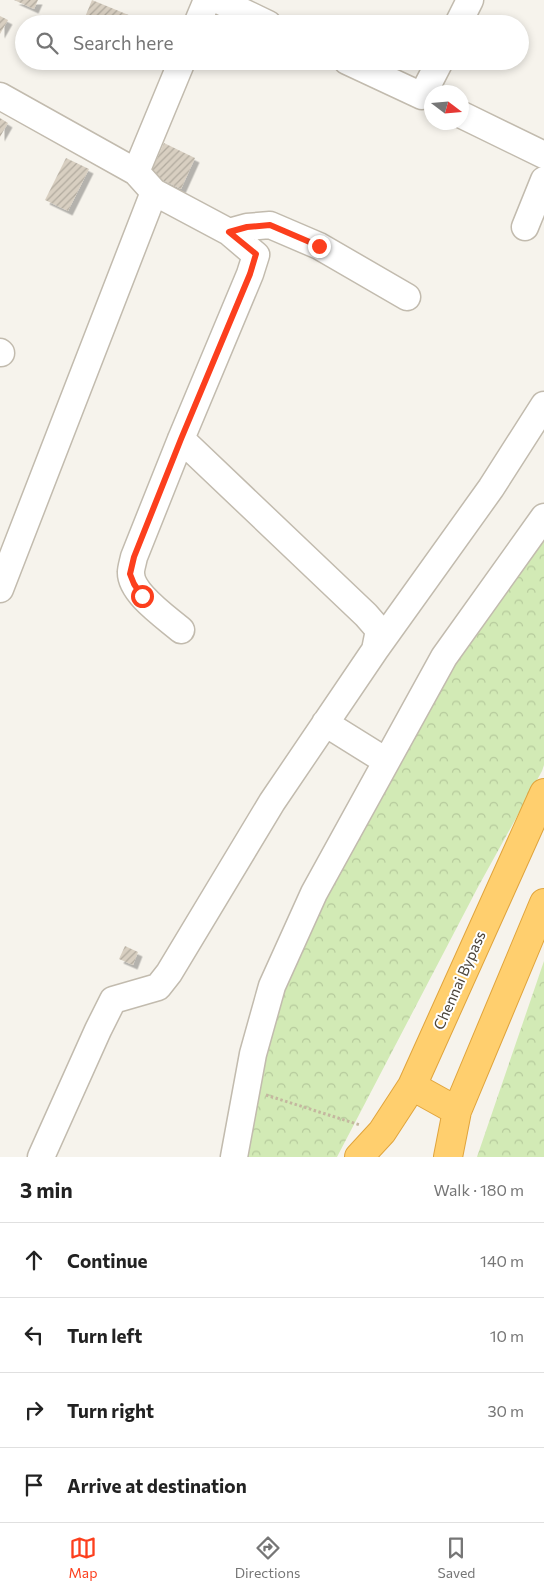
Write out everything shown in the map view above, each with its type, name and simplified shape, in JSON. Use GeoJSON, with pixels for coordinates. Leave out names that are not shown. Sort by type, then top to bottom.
{"type":"FeatureCollection","features":[{"type":"Feature","properties":{"kind":"highway","name":"Chennai Bypass"},"geometry":{"type":"LineString","coordinates":[[359,1157],[382,1132],[412,1086],[544,794]]}},
{"type":"Feature","properties":{"kind":"highway"},"geometry":{"type":"LineString","coordinates":[[448,1157],[457,1111],[544,903]]}},
{"type":"Feature","properties":{"kind":"highway"},"geometry":{"type":"LineString","coordinates":[[412,1086],[457,1111]]}},
{"type":"Feature","properties":{"kind":"street"},"geometry":{"type":"LineString","coordinates":[[201,15],[207,0]]}},
{"type":"Feature","properties":{"kind":"street"},"geometry":{"type":"LineString","coordinates":[[218,0],[249,15]]}},
{"type":"Feature","properties":{"kind":"street"},"geometry":{"type":"LineString","coordinates":[[462,15],[470,0]]}},
{"type":"Feature","properties":{"kind":"street"},"geometry":{"type":"LineString","coordinates":[[136,172],[178,70]]}},
{"type":"Feature","properties":{"kind":"street"},"geometry":{"type":"LineString","coordinates":[[366,70],[424,98]]}},
{"type":"Feature","properties":{"kind":"street"},"geometry":{"type":"LineString","coordinates":[[432,85],[437,70]]}},
{"type":"Feature","properties":{"kind":"street"},"geometry":{"type":"LineString","coordinates":[[0,96],[136,172],[154,192],[229,232],[256,254],[250,274],[134,557],[130,574],[142,596],[181,630]]}},
{"type":"Feature","properties":{"kind":"street"},"geometry":{"type":"LineString","coordinates":[[469,118],[544,155]]}},
{"type":"Feature","properties":{"kind":"street"},"geometry":{"type":"LineString","coordinates":[[525,226],[544,180]]}},
{"type":"Feature","properties":{"kind":"street"},"geometry":{"type":"LineString","coordinates":[[0,589],[154,192]]}},
{"type":"Feature","properties":{"kind":"street"},"geometry":{"type":"LineString","coordinates":[[229,232],[247,227],[270,225],[319,246],[407,297]]}},
{"type":"Feature","properties":{"kind":"street"},"geometry":{"type":"LineString","coordinates":[[41,1157],[112,1000],[158,987],[169,974],[272,802],[375,650],[491,488],[544,405]]}},
{"type":"Feature","properties":{"kind":"street"},"geometry":{"type":"LineString","coordinates":[[181,439],[366,615],[379,630],[375,650]]}},
{"type":"Feature","properties":{"kind":"street"},"geometry":{"type":"LineString","coordinates":[[234,1157],[254,1054],[272,986],[314,893],[444,657],[544,517]]}},
{"type":"Feature","properties":{"kind":"street"},"geometry":{"type":"LineString","coordinates":[[325,723],[386,761]]}},
{"type":"Feature","properties":{"kind":"path"},"geometry":{"type":"LineString","coordinates":[[247,1089],[382,1132]]}},
{"type":"Feature","properties":{"kind":"green space"},"geometry":{"type":"Polygon","coordinates":[[[544,536],[544,765],[542,771],[478,887],[337,1157],[246,1157],[263,1063],[280,990],[323,896],[454,662],[544,536]]]}},
{"type":"Feature","properties":{"kind":"green space"},"geometry":{"type":"Polygon","coordinates":[[[544,961],[544,1157],[477,1157],[544,961]]]}},
{"type":"Feature","properties":{"kind":"building"},"geometry":{"type":"Polygon","coordinates":[[[14,0],[38,0],[34,9],[14,0]]]}},
{"type":"Feature","properties":{"kind":"building"},"geometry":{"type":"Polygon","coordinates":[[[92,0],[129,15],[86,15],[92,0]]]}},
{"type":"Feature","properties":{"kind":"building"},"geometry":{"type":"Polygon","coordinates":[[[0,16],[8,20],[0,34],[0,16]]]}},
{"type":"Feature","properties":{"kind":"building"},"geometry":{"type":"Polygon","coordinates":[[[0,118],[8,123],[0,137],[0,118]]]}},
{"type":"Feature","properties":{"kind":"building"},"geometry":{"type":"Polygon","coordinates":[[[164,143],[195,158],[181,189],[150,174],[164,143]]]}},
{"type":"Feature","properties":{"kind":"building"},"geometry":{"type":"Polygon","coordinates":[[[66,158],[89,169],[68,211],[45,200],[66,158]]]}},
{"type":"Feature","properties":{"kind":"building"},"geometry":{"type":"Polygon","coordinates":[[[125,946],[138,952],[133,965],[119,959],[125,946]]]}},
{"type":"Feature","properties":{"kind":"route"},"geometry":{"type":"LineString","coordinates":[[142,596],[130,574],[134,557],[250,274],[256,254],[229,232],[247,227],[270,225],[319,246]]}}]}
